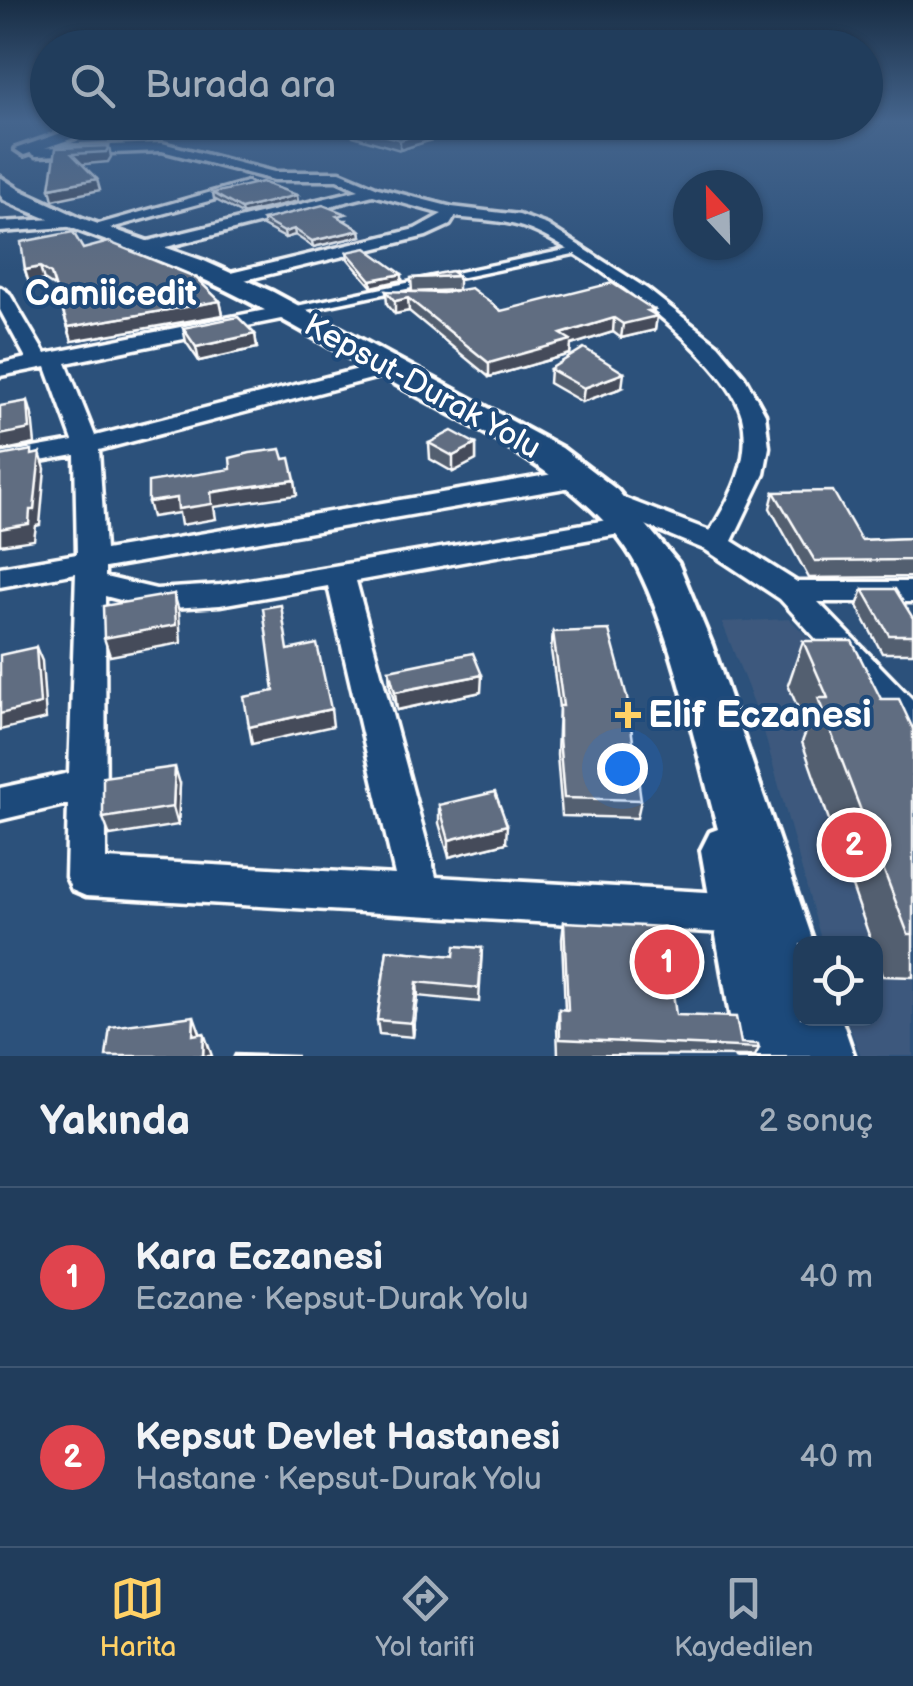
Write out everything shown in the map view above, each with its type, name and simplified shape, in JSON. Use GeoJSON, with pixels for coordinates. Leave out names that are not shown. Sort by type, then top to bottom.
{"type":"FeatureCollection","features":[{"type":"Feature","properties":{"kind":"main road","name":"Kepsut-Durak Yolu"},"geometry":{"type":"LineString","coordinates":[[16,171],[12,195],[81,226],[224,280],[290,314],[548,456],[590,488],[625,524],[657,563],[689,646],[793,977]]}},
{"type":"Feature","properties":{"kind":"main road","name":"Kepsut-Durak Yolu"},"geometry":{"type":"LineString","coordinates":[[23,171],[40,196],[81,226]]}},
{"type":"Feature","properties":{"kind":"main road","name":"Kepsut-Durak Yolu"},"geometry":{"type":"LineString","coordinates":[[689,646],[772,1056]]}},
{"type":"Feature","properties":{"kind":"main road"},"geometry":{"type":"LineString","coordinates":[[810,1026],[819,1056]]}},
{"type":"Feature","properties":{"kind":"street"},"geometry":{"type":"LineString","coordinates":[[256,171],[274,176]]}},
{"type":"Feature","properties":{"kind":"street"},"geometry":{"type":"LineString","coordinates":[[0,227],[81,226],[274,176],[308,173],[340,176],[373,191],[451,212],[513,218],[541,228],[693,332],[730,370],[754,411],[758,445],[746,496],[716,544]]}},
{"type":"Feature","properties":{"kind":"street"},"geometry":{"type":"LineString","coordinates":[[142,248],[373,191]]}},
{"type":"Feature","properties":{"kind":"street"},"geometry":{"type":"LineString","coordinates":[[224,280],[420,233],[444,222],[451,212]]}},
{"type":"Feature","properties":{"kind":"street"},"geometry":{"type":"LineString","coordinates":[[0,293],[46,361],[88,446],[91,571],[86,877],[743,914]]}},
{"type":"Feature","properties":{"kind":"street"},"geometry":{"type":"LineString","coordinates":[[0,370],[290,314]]}},
{"type":"Feature","properties":{"kind":"street"},"geometry":{"type":"LineString","coordinates":[[0,461],[88,446],[386,368]]}},
{"type":"Feature","properties":{"kind":"street"},"geometry":{"type":"LineString","coordinates":[[0,577],[91,571],[590,488],[716,544],[791,592],[913,722]]}},
{"type":"Feature","properties":{"kind":"street"},"geometry":{"type":"LineString","coordinates":[[91,571],[156,599],[220,595],[625,524]]}},
{"type":"Feature","properties":{"kind":"street"},"geometry":{"type":"LineString","coordinates":[[340,575],[420,896]]}},
{"type":"Feature","properties":{"kind":"street"},"geometry":{"type":"LineString","coordinates":[[791,592],[913,592]]}},
{"type":"Feature","properties":{"kind":"street"},"geometry":{"type":"LineString","coordinates":[[0,804],[88,784]]}},
{"type":"Feature","properties":{"kind":"lane"},"geometry":{"type":"LineString","coordinates":[[290,314],[575,251]]}},
{"type":"Feature","properties":{"kind":"lane"},"geometry":{"type":"LineString","coordinates":[[290,314],[417,297]]}},
{"type":"Feature","properties":{"kind":"shaded area"},"geometry":{"type":"Polygon","coordinates":[[[790,619],[913,746],[913,1056],[861,1056],[849,1026],[883,1026],[883,936],[820,936],[761,721],[722,622],[790,619]]]}},
{"type":"Feature","properties":{"kind":"building"},"geometry":{"type":"Polygon","coordinates":[[[53,171],[89,171],[97,179],[50,188],[53,171]]]}},
{"type":"Feature","properties":{"kind":"building"},"geometry":{"type":"Polygon","coordinates":[[[262,182],[297,195],[241,209],[213,193],[262,182]]]}},
{"type":"Feature","properties":{"kind":"building"},"geometry":{"type":"Polygon","coordinates":[[[323,205],[346,214],[337,216],[360,230],[312,241],[294,229],[284,232],[263,220],[323,205]]]}},
{"type":"Feature","properties":{"kind":"building"},"geometry":{"type":"Polygon","coordinates":[[[73,232],[83,249],[109,242],[195,277],[220,301],[68,327],[51,274],[40,267],[25,270],[21,242],[73,232]]]}},
{"type":"Feature","properties":{"kind":"building"},"geometry":{"type":"Polygon","coordinates":[[[366,248],[402,274],[371,280],[347,252],[366,248]]]}},
{"type":"Feature","properties":{"kind":"building"},"geometry":{"type":"Polygon","coordinates":[[[451,271],[458,276],[417,278],[451,271]]]}},
{"type":"Feature","properties":{"kind":"building"},"geometry":{"type":"Polygon","coordinates":[[[612,283],[654,310],[648,311],[657,316],[623,324],[614,318],[561,334],[571,340],[489,363],[408,298],[395,301],[386,291],[443,293],[471,288],[501,311],[612,283]]]}},
{"type":"Feature","properties":{"kind":"building"},"geometry":{"type":"Polygon","coordinates":[[[238,317],[255,334],[196,347],[183,328],[238,317]]]}},
{"type":"Feature","properties":{"kind":"building"},"geometry":{"type":"Polygon","coordinates":[[[584,348],[624,373],[584,388],[550,369],[584,348]]]}},
{"type":"Feature","properties":{"kind":"building"},"geometry":{"type":"Polygon","coordinates":[[[28,401],[30,429],[0,435],[0,406],[28,401]]]}},
{"type":"Feature","properties":{"kind":"building"},"geometry":{"type":"Polygon","coordinates":[[[452,431],[476,444],[453,456],[429,443],[452,431]]]}},
{"type":"Feature","properties":{"kind":"building"},"geometry":{"type":"Polygon","coordinates":[[[281,449],[284,459],[290,458],[295,480],[211,492],[212,504],[178,509],[177,498],[148,502],[148,482],[231,469],[230,458],[281,449]]]}},
{"type":"Feature","properties":{"kind":"building"},"geometry":{"type":"Polygon","coordinates":[[[32,450],[32,455],[40,453],[29,524],[0,529],[0,456],[32,450]]]}},
{"type":"Feature","properties":{"kind":"building"},"geometry":{"type":"Polygon","coordinates":[[[833,491],[861,540],[913,538],[913,560],[815,561],[774,492],[833,491]]]}},
{"type":"Feature","properties":{"kind":"building"},"geometry":{"type":"Polygon","coordinates":[[[863,589],[895,589],[913,618],[913,635],[889,635],[863,589]]]}},
{"type":"Feature","properties":{"kind":"building"},"geometry":{"type":"Polygon","coordinates":[[[174,594],[176,625],[104,638],[103,606],[174,594]]]}},
{"type":"Feature","properties":{"kind":"building"},"geometry":{"type":"Polygon","coordinates":[[[281,605],[288,650],[317,644],[331,709],[249,727],[244,697],[274,691],[263,608],[281,605]]]}},
{"type":"Feature","properties":{"kind":"building"},"geometry":{"type":"Polygon","coordinates":[[[609,630],[627,697],[641,800],[564,798],[559,738],[559,706],[563,706],[553,632],[609,630]]]}},
{"type":"Feature","properties":{"kind":"building"},"geometry":{"type":"Polygon","coordinates":[[[803,641],[852,641],[881,699],[899,699],[913,729],[913,934],[908,934],[818,698],[828,698],[803,641]]]}},
{"type":"Feature","properties":{"kind":"building"},"geometry":{"type":"Polygon","coordinates":[[[36,647],[40,704],[0,714],[0,655],[36,647]]]}},
{"type":"Feature","properties":{"kind":"building"},"geometry":{"type":"Polygon","coordinates":[[[473,653],[482,675],[395,692],[389,670],[473,653]]]}},
{"type":"Feature","properties":{"kind":"building"},"geometry":{"type":"Polygon","coordinates":[[[175,767],[173,807],[103,818],[103,777],[175,767]]]}},
{"type":"Feature","properties":{"kind":"building"},"geometry":{"type":"Polygon","coordinates":[[[495,792],[507,825],[449,840],[439,805],[495,792]]]}},
{"type":"Feature","properties":{"kind":"building"},"geometry":{"type":"Polygon","coordinates":[[[564,922],[664,927],[676,1015],[736,1017],[741,1043],[758,1044],[759,1048],[560,1039],[559,1009],[568,1010],[564,922]]]}},
{"type":"Feature","properties":{"kind":"building"},"geometry":{"type":"Polygon","coordinates":[[[455,946],[482,948],[479,988],[417,982],[412,1023],[377,1020],[387,950],[454,956],[455,946]]]}},
{"type":"Feature","properties":{"kind":"building"},"geometry":{"type":"Polygon","coordinates":[[[194,1016],[193,1035],[204,1033],[203,1056],[106,1056],[110,1027],[194,1016]]]}},
{"type":"Feature","properties":{"kind":"building"},"geometry":{"type":"Polygon","coordinates":[[[235,1054],[298,1056],[234,1056],[235,1054]]]}},
{"type":"Feature","properties":{"kind":"place","name":"Elif Eczanesi"},"geometry":{"type":"Point","coordinates":[628,715]}},
{"type":"Feature","properties":{"kind":"place","name":"Kepsut Devlet Hastanesi"},"geometry":{"type":"Point","coordinates":[854,845]}},
{"type":"Feature","properties":{"kind":"place","name":"Kara Eczanesi"},"geometry":{"type":"Point","coordinates":[667,962]}},
{"type":"Feature","properties":{"kind":"district","name":"Camiicedit"},"geometry":{"type":"Point","coordinates":[111,294]}}]}
